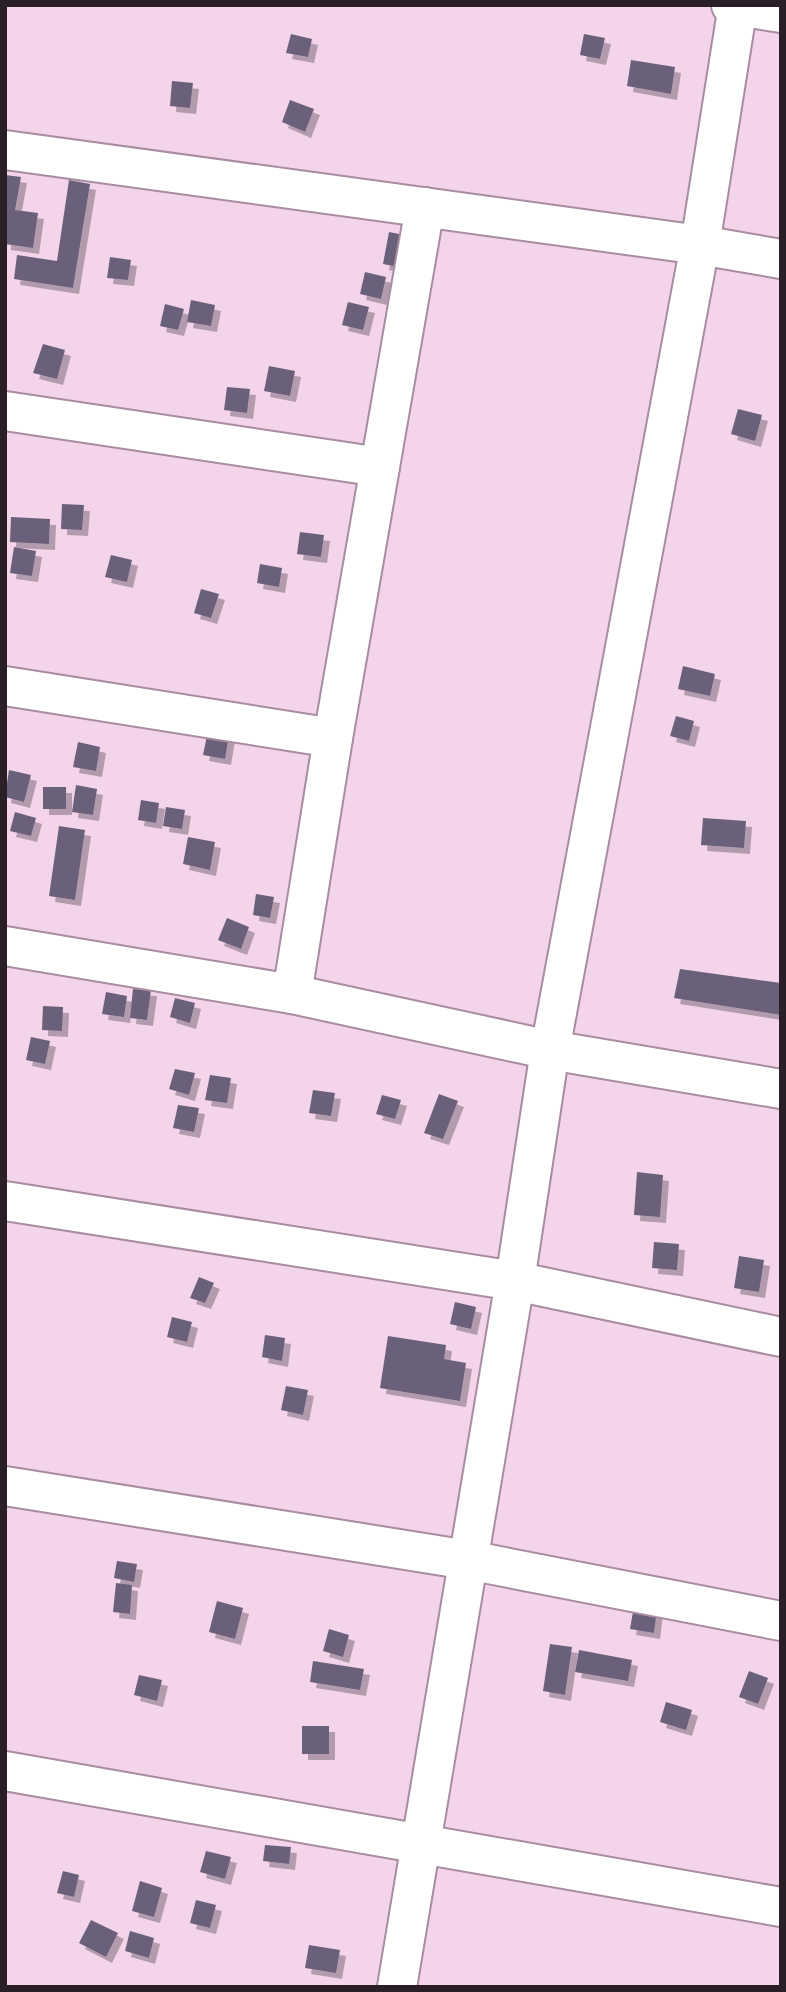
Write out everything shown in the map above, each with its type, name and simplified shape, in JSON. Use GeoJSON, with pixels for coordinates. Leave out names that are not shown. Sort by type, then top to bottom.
{"type":"FeatureCollection","features":[{"type":"Feature","properties":{"kind":"street"},"geometry":{"type":"LineString","coordinates":[[397,1987],[551,1050],[700,245],[735,6],[781,13]]}},
{"type":"Feature","properties":{"kind":"street"},"geometry":{"type":"LineString","coordinates":[[5,150],[700,245],[781,260]]}},
{"type":"Feature","properties":{"kind":"street"},"geometry":{"type":"LineString","coordinates":[[292,994],[332,738],[425,207]]}},
{"type":"Feature","properties":{"kind":"street"},"geometry":{"type":"LineString","coordinates":[[5,411],[380,467]]}},
{"type":"Feature","properties":{"kind":"street"},"geometry":{"type":"LineString","coordinates":[[5,686],[332,738]]}},
{"type":"Feature","properties":{"kind":"street"},"geometry":{"type":"LineString","coordinates":[[5,946],[292,994],[551,1050],[781,1089]]}},
{"type":"Feature","properties":{"kind":"street"},"geometry":{"type":"LineString","coordinates":[[5,1201],[515,1281],[781,1337]]}},
{"type":"Feature","properties":{"kind":"street"},"geometry":{"type":"LineString","coordinates":[[5,1486],[468,1560],[781,1621]]}},
{"type":"Feature","properties":{"kind":"street"},"geometry":{"type":"LineString","coordinates":[[5,1771],[781,1907]]}},
{"type":"Feature","properties":{"kind":"building"},"geometry":{"type":"Polygon","coordinates":[[[291,34],[312,39],[308,57],[286,53],[291,34]]]}},
{"type":"Feature","properties":{"kind":"building"},"geometry":{"type":"Polygon","coordinates":[[[584,34],[605,38],[600,59],[580,55],[584,34]]]}},
{"type":"Feature","properties":{"kind":"building"},"geometry":{"type":"Polygon","coordinates":[[[631,60],[675,67],[671,94],[627,86],[631,60]]]}},
{"type":"Feature","properties":{"kind":"building"},"geometry":{"type":"Polygon","coordinates":[[[172,81],[193,83],[190,108],[170,106],[172,81]]]}},
{"type":"Feature","properties":{"kind":"building"},"geometry":{"type":"Polygon","coordinates":[[[290,100],[314,109],[305,132],[282,122],[290,100]]]}},
{"type":"Feature","properties":{"kind":"building"},"geometry":{"type":"Polygon","coordinates":[[[5,175],[21,177],[15,210],[38,213],[33,248],[5,244],[5,175]]]}},
{"type":"Feature","properties":{"kind":"building"},"geometry":{"type":"Polygon","coordinates":[[[69,180],[90,184],[73,288],[14,279],[17,255],[57,261],[69,180]]]}},
{"type":"Feature","properties":{"kind":"building"},"geometry":{"type":"Polygon","coordinates":[[[389,232],[414,237],[408,269],[383,264],[389,232]]]}},
{"type":"Feature","properties":{"kind":"building"},"geometry":{"type":"Polygon","coordinates":[[[110,257],[131,260],[128,280],[107,278],[110,257]]]}},
{"type":"Feature","properties":{"kind":"building"},"geometry":{"type":"Polygon","coordinates":[[[365,272],[386,277],[381,299],[360,294],[365,272]]]}},
{"type":"Feature","properties":{"kind":"building"},"geometry":{"type":"Polygon","coordinates":[[[191,300],[215,305],[211,326],[187,322],[191,300]]]}},
{"type":"Feature","properties":{"kind":"building"},"geometry":{"type":"Polygon","coordinates":[[[348,302],[369,307],[363,330],[342,325],[348,302]]]}},
{"type":"Feature","properties":{"kind":"building"},"geometry":{"type":"Polygon","coordinates":[[[165,304],[184,309],[178,330],[160,326],[165,304]]]}},
{"type":"Feature","properties":{"kind":"building"},"geometry":{"type":"Polygon","coordinates":[[[43,344],[65,350],[57,379],[33,373],[43,344]]]}},
{"type":"Feature","properties":{"kind":"building"},"geometry":{"type":"Polygon","coordinates":[[[269,366],[295,371],[290,396],[264,391],[269,366]]]}},
{"type":"Feature","properties":{"kind":"building"},"geometry":{"type":"Polygon","coordinates":[[[227,387],[250,389],[247,413],[224,410],[227,387]]]}},
{"type":"Feature","properties":{"kind":"building"},"geometry":{"type":"Polygon","coordinates":[[[738,409],[762,415],[755,441],[731,434],[738,409]]]}},
{"type":"Feature","properties":{"kind":"building"},"geometry":{"type":"Polygon","coordinates":[[[62,504],[84,505],[82,530],[61,529],[62,504]]]}},
{"type":"Feature","properties":{"kind":"building"},"geometry":{"type":"Polygon","coordinates":[[[11,517],[50,519],[49,544],[10,542],[11,517]]]}},
{"type":"Feature","properties":{"kind":"building"},"geometry":{"type":"Polygon","coordinates":[[[300,532],[324,535],[321,557],[297,554],[300,532]]]}},
{"type":"Feature","properties":{"kind":"building"},"geometry":{"type":"Polygon","coordinates":[[[14,547],[36,551],[32,576],[10,573],[14,547]]]}},
{"type":"Feature","properties":{"kind":"building"},"geometry":{"type":"Polygon","coordinates":[[[111,555],[132,560],[127,582],[105,577],[111,555]]]}},
{"type":"Feature","properties":{"kind":"building"},"geometry":{"type":"Polygon","coordinates":[[[260,564],[282,568],[279,587],[257,583],[260,564]]]}},
{"type":"Feature","properties":{"kind":"building"},"geometry":{"type":"Polygon","coordinates":[[[201,589],[219,594],[211,618],[194,613],[201,589]]]}},
{"type":"Feature","properties":{"kind":"building"},"geometry":{"type":"Polygon","coordinates":[[[683,666],[715,674],[710,696],[678,689],[683,666]]]}},
{"type":"Feature","properties":{"kind":"building"},"geometry":{"type":"Polygon","coordinates":[[[676,716],[694,721],[689,741],[670,736],[676,716]]]}},
{"type":"Feature","properties":{"kind":"building"},"geometry":{"type":"Polygon","coordinates":[[[208,731],[229,735],[225,759],[203,755],[208,731]]]}},
{"type":"Feature","properties":{"kind":"building"},"geometry":{"type":"Polygon","coordinates":[[[78,742],[100,747],[96,771],[73,767],[78,742]]]}},
{"type":"Feature","properties":{"kind":"building"},"geometry":{"type":"Polygon","coordinates":[[[9,770],[31,775],[24,802],[5,797],[9,770]]]}},
{"type":"Feature","properties":{"kind":"building"},"geometry":{"type":"Polygon","coordinates":[[[76,785],[97,789],[93,815],[72,812],[76,785]]]}},
{"type":"Feature","properties":{"kind":"building"},"geometry":{"type":"Polygon","coordinates":[[[43,787],[66,787],[66,809],[43,809],[43,787]]]}},
{"type":"Feature","properties":{"kind":"building"},"geometry":{"type":"Polygon","coordinates":[[[141,800],[159,803],[156,823],[138,820],[141,800]]]}},
{"type":"Feature","properties":{"kind":"building"},"geometry":{"type":"Polygon","coordinates":[[[166,807],[185,810],[182,829],[163,826],[166,807]]]}},
{"type":"Feature","properties":{"kind":"building"},"geometry":{"type":"Polygon","coordinates":[[[15,812],[36,818],[31,836],[10,831],[15,812]]]}},
{"type":"Feature","properties":{"kind":"building"},"geometry":{"type":"Polygon","coordinates":[[[703,818],[746,821],[744,848],[701,845],[703,818]]]}},
{"type":"Feature","properties":{"kind":"building"},"geometry":{"type":"Polygon","coordinates":[[[59,826],[85,830],[75,900],[49,896],[59,826]]]}},
{"type":"Feature","properties":{"kind":"building"},"geometry":{"type":"Polygon","coordinates":[[[188,837],[215,842],[210,870],[183,864],[188,837]]]}},
{"type":"Feature","properties":{"kind":"building"},"geometry":{"type":"Polygon","coordinates":[[[256,894],[274,897],[270,918],[253,915],[256,894]]]}},
{"type":"Feature","properties":{"kind":"building"},"geometry":{"type":"Polygon","coordinates":[[[227,918],[249,927],[241,949],[218,940],[227,918]]]}},
{"type":"Feature","properties":{"kind":"building"},"geometry":{"type":"Polygon","coordinates":[[[680,969],[781,983],[781,1015],[674,998],[680,969]]]}},
{"type":"Feature","properties":{"kind":"building"},"geometry":{"type":"Polygon","coordinates":[[[133,989],[151,990],[147,1020],[130,1018],[133,989]]]}},
{"type":"Feature","properties":{"kind":"building"},"geometry":{"type":"Polygon","coordinates":[[[106,992],[127,996],[124,1017],[102,1014],[106,992]]]}},
{"type":"Feature","properties":{"kind":"building"},"geometry":{"type":"Polygon","coordinates":[[[175,998],[195,1003],[190,1023],[170,1017],[175,998]]]}},
{"type":"Feature","properties":{"kind":"building"},"geometry":{"type":"Polygon","coordinates":[[[43,1006],[63,1007],[62,1031],[42,1030],[43,1006]]]}},
{"type":"Feature","properties":{"kind":"building"},"geometry":{"type":"Polygon","coordinates":[[[31,1037],[50,1041],[45,1064],[26,1060],[31,1037]]]}},
{"type":"Feature","properties":{"kind":"building"},"geometry":{"type":"Polygon","coordinates":[[[175,1069],[195,1073],[189,1095],[169,1089],[175,1069]]]}},
{"type":"Feature","properties":{"kind":"building"},"geometry":{"type":"Polygon","coordinates":[[[210,1075],[231,1078],[227,1103],[205,1100],[210,1075]]]}},
{"type":"Feature","properties":{"kind":"building"},"geometry":{"type":"Polygon","coordinates":[[[313,1090],[335,1093],[331,1116],[309,1113],[313,1090]]]}},
{"type":"Feature","properties":{"kind":"building"},"geometry":{"type":"Polygon","coordinates":[[[439,1094],[458,1101],[443,1139],[424,1133],[439,1094]]]}},
{"type":"Feature","properties":{"kind":"building"},"geometry":{"type":"Polygon","coordinates":[[[382,1095],[401,1100],[395,1119],[376,1114],[382,1095]]]}},
{"type":"Feature","properties":{"kind":"building"},"geometry":{"type":"Polygon","coordinates":[[[178,1105],[199,1108],[194,1132],[173,1128],[178,1105]]]}},
{"type":"Feature","properties":{"kind":"building"},"geometry":{"type":"Polygon","coordinates":[[[637,1172],[663,1175],[660,1217],[634,1215],[637,1172]]]}},
{"type":"Feature","properties":{"kind":"building"},"geometry":{"type":"Polygon","coordinates":[[[654,1242],[679,1244],[677,1270],[652,1268],[654,1242]]]}},
{"type":"Feature","properties":{"kind":"building"},"geometry":{"type":"Polygon","coordinates":[[[739,1256],[764,1260],[759,1292],[734,1288],[739,1256]]]}},
{"type":"Feature","properties":{"kind":"building"},"geometry":{"type":"Polygon","coordinates":[[[199,1277],[214,1283],[205,1303],[190,1298],[199,1277]]]}},
{"type":"Feature","properties":{"kind":"building"},"geometry":{"type":"Polygon","coordinates":[[[455,1302],[476,1307],[471,1329],[450,1324],[455,1302]]]}},
{"type":"Feature","properties":{"kind":"building"},"geometry":{"type":"Polygon","coordinates":[[[172,1317],[192,1322],[187,1342],[167,1337],[172,1317]]]}},
{"type":"Feature","properties":{"kind":"building"},"geometry":{"type":"Polygon","coordinates":[[[265,1335],[285,1338],[282,1361],[262,1357],[265,1335]]]}},
{"type":"Feature","properties":{"kind":"building"},"geometry":{"type":"Polygon","coordinates":[[[388,1336],[446,1345],[444,1359],[466,1363],[460,1401],[380,1388],[388,1336]]]}},
{"type":"Feature","properties":{"kind":"building"},"geometry":{"type":"Polygon","coordinates":[[[286,1386],[308,1390],[303,1415],[281,1410],[286,1386]]]}},
{"type":"Feature","properties":{"kind":"building"},"geometry":{"type":"Polygon","coordinates":[[[117,1561],[137,1564],[134,1582],[114,1578],[117,1561]]]}},
{"type":"Feature","properties":{"kind":"building"},"geometry":{"type":"Polygon","coordinates":[[[116,1583],[132,1585],[130,1614],[113,1612],[116,1583]]]}},
{"type":"Feature","properties":{"kind":"building"},"geometry":{"type":"Polygon","coordinates":[[[217,1601],[243,1608],[235,1639],[209,1632],[217,1601]]]}},
{"type":"Feature","properties":{"kind":"building"},"geometry":{"type":"Polygon","coordinates":[[[634,1606],[657,1609],[654,1633],[630,1629],[634,1606]]]}},
{"type":"Feature","properties":{"kind":"building"},"geometry":{"type":"Polygon","coordinates":[[[329,1629],[349,1635],[343,1657],[323,1651],[329,1629]]]}},
{"type":"Feature","properties":{"kind":"building"},"geometry":{"type":"Polygon","coordinates":[[[550,1644],[572,1647],[565,1695],[543,1691],[550,1644]]]}},
{"type":"Feature","properties":{"kind":"building"},"geometry":{"type":"Polygon","coordinates":[[[579,1650],[632,1660],[628,1681],[575,1672],[579,1650]]]}},
{"type":"Feature","properties":{"kind":"building"},"geometry":{"type":"Polygon","coordinates":[[[313,1661],[364,1669],[360,1690],[310,1682],[313,1661]]]}},
{"type":"Feature","properties":{"kind":"building"},"geometry":{"type":"Polygon","coordinates":[[[749,1671],[768,1678],[758,1704],[739,1697],[749,1671]]]}},
{"type":"Feature","properties":{"kind":"building"},"geometry":{"type":"Polygon","coordinates":[[[139,1675],[162,1680],[157,1701],[134,1695],[139,1675]]]}},
{"type":"Feature","properties":{"kind":"building"},"geometry":{"type":"Polygon","coordinates":[[[666,1702],[692,1710],[686,1730],[660,1722],[666,1702]]]}},
{"type":"Feature","properties":{"kind":"building"},"geometry":{"type":"Polygon","coordinates":[[[302,1726],[329,1726],[329,1754],[302,1754],[302,1726]]]}},
{"type":"Feature","properties":{"kind":"building"},"geometry":{"type":"Polygon","coordinates":[[[265,1845],[291,1847],[289,1864],[263,1861],[265,1845]]]}},
{"type":"Feature","properties":{"kind":"building"},"geometry":{"type":"Polygon","coordinates":[[[206,1851],[231,1857],[225,1879],[200,1872],[206,1851]]]}},
{"type":"Feature","properties":{"kind":"building"},"geometry":{"type":"Polygon","coordinates":[[[63,1871],[79,1875],[74,1897],[57,1893],[63,1871]]]}},
{"type":"Feature","properties":{"kind":"building"},"geometry":{"type":"Polygon","coordinates":[[[140,1881],[162,1888],[154,1917],[132,1911],[140,1881]]]}},
{"type":"Feature","properties":{"kind":"building"},"geometry":{"type":"Polygon","coordinates":[[[196,1900],[216,1905],[210,1928],[190,1923],[196,1900]]]}},
{"type":"Feature","properties":{"kind":"building"},"geometry":{"type":"Polygon","coordinates":[[[91,1920],[118,1933],[106,1957],[79,1943],[91,1920]]]}},
{"type":"Feature","properties":{"kind":"building"},"geometry":{"type":"Polygon","coordinates":[[[130,1931],[154,1938],[149,1958],[125,1951],[130,1931]]]}},
{"type":"Feature","properties":{"kind":"building"},"geometry":{"type":"Polygon","coordinates":[[[309,1945],[340,1950],[336,1973],[305,1968],[309,1945]]]}}]}
